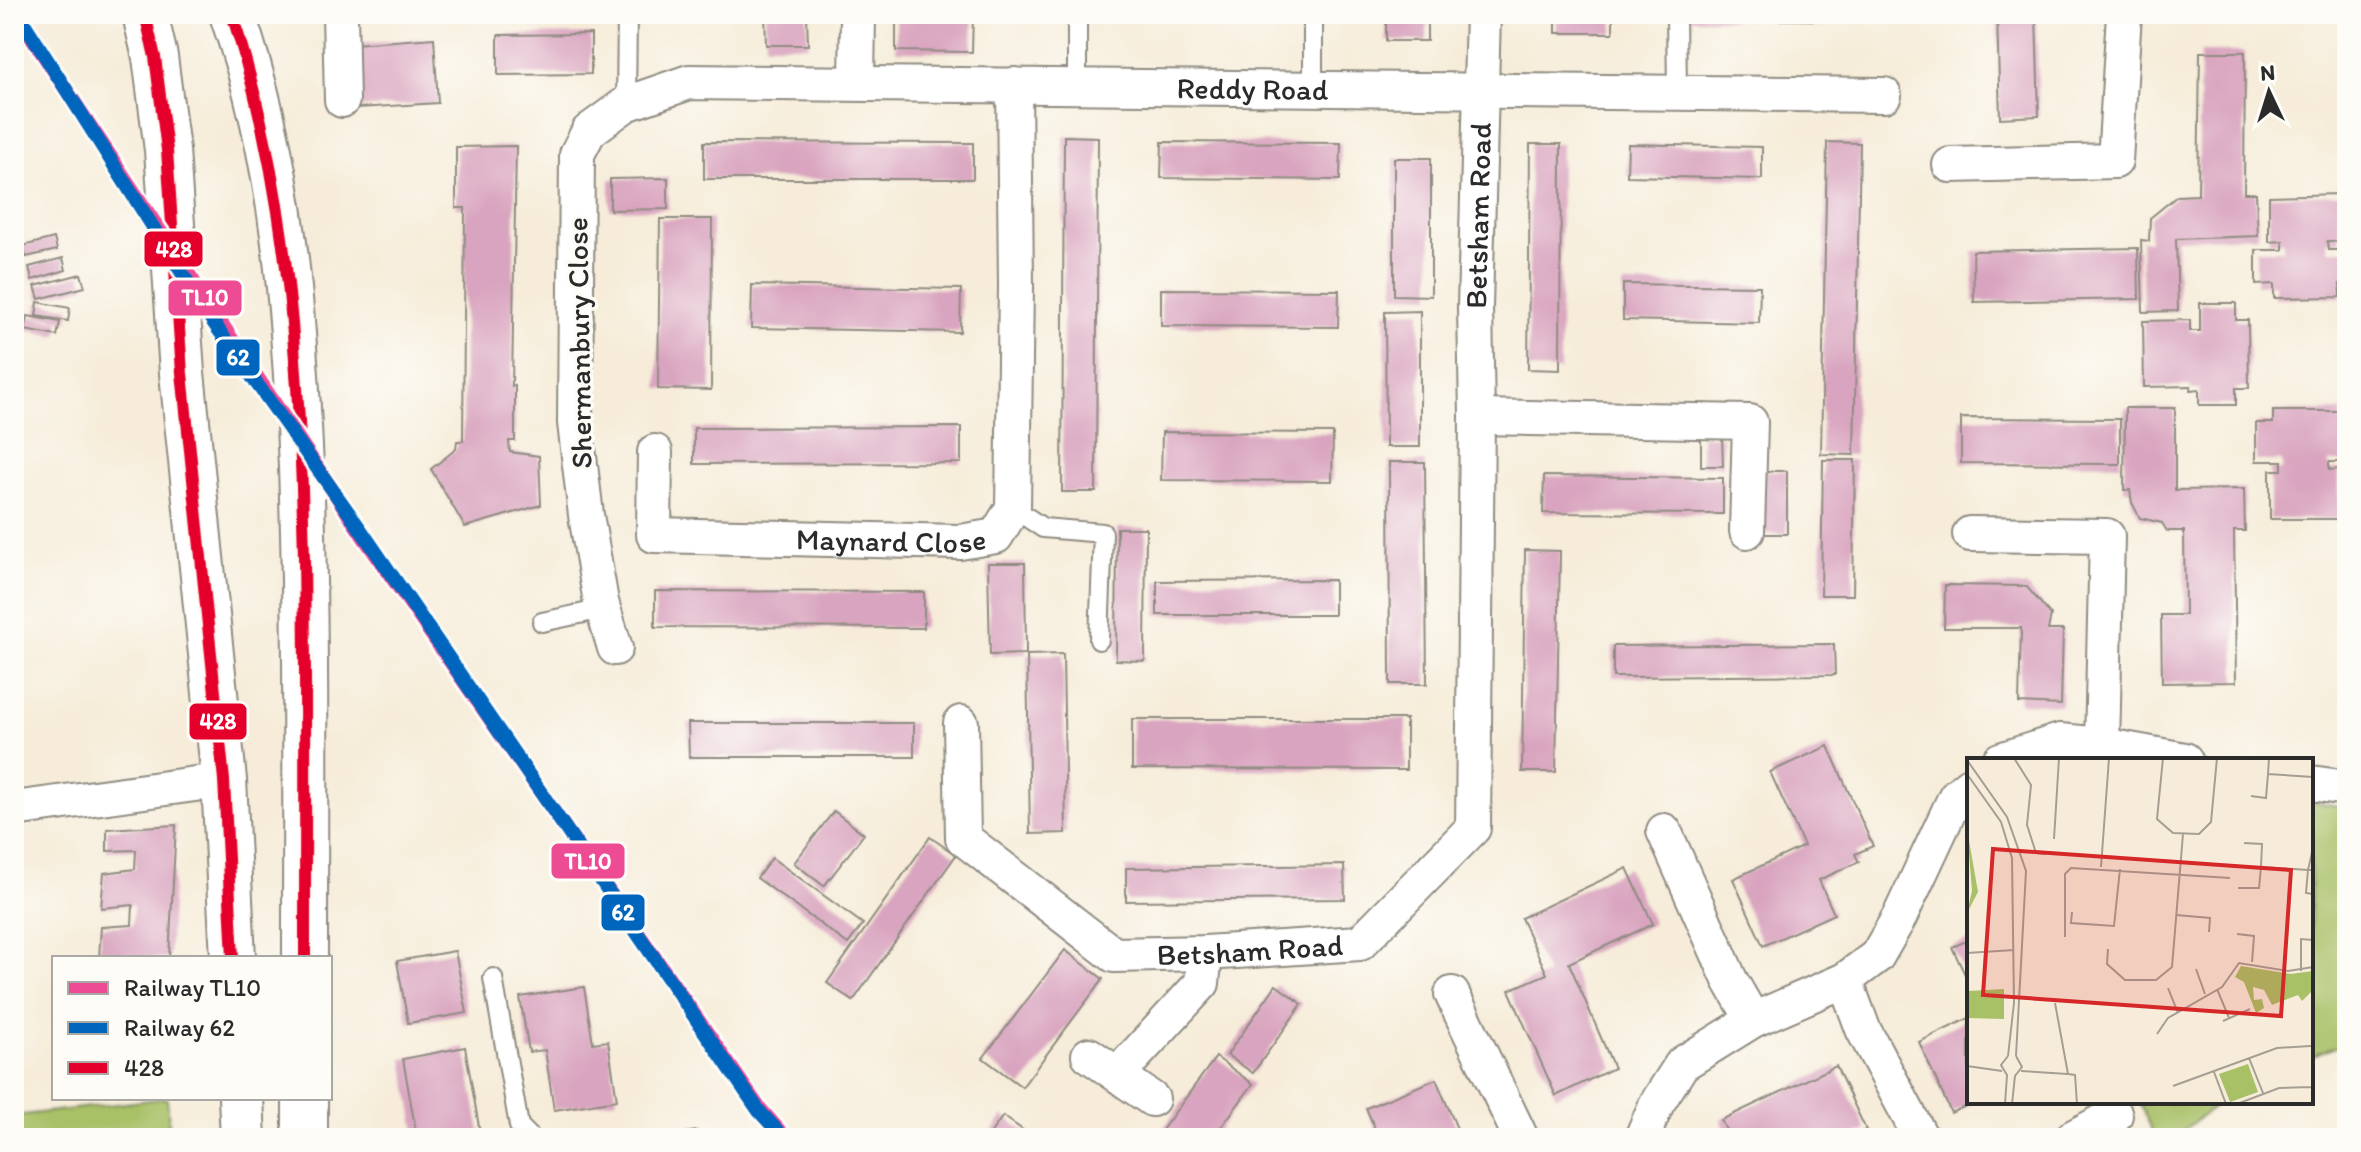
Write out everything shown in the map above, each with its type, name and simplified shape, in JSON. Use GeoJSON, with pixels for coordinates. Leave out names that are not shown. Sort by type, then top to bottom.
{"type":"FeatureCollection","features":[{"type":"Feature","properties":{"kind":"main road"},"geometry":{"type":"LineString","coordinates":[[145,14],[155,57],[167,150],[182,373],[224,780],[233,956]]}},
{"type":"Feature","properties":{"kind":"main road"},"geometry":{"type":"LineString","coordinates":[[232,14],[271,151],[283,223],[295,334],[306,638],[305,956]]}},
{"type":"Feature","properties":{"kind":"main road"},"geometry":{"type":"LineString","coordinates":[[241,1100],[243,1138]]}},
{"type":"Feature","properties":{"kind":"main road"},"geometry":{"type":"LineString","coordinates":[[305,1100],[305,1138]]}},
{"type":"Feature","properties":{"kind":"street"},"geometry":{"type":"LineString","coordinates":[[340,14],[342,100]]}},
{"type":"Feature","properties":{"kind":"street"},"geometry":{"type":"LineString","coordinates":[[857,83],[858,14]]}},
{"type":"Feature","properties":{"kind":"street","name":"Betsham Road"},"geometry":{"type":"LineString","coordinates":[[961,723],[963,838],[1114,955],[1205,953],[1360,943],[1473,828],[1477,417],[1475,307],[1483,14]]}},
{"type":"Feature","properties":{"kind":"street"},"geometry":{"type":"LineString","coordinates":[[1950,165],[2115,161],[2124,14]]}},
{"type":"Feature","properties":{"kind":"street","name":"Reddy Road"},"geometry":{"type":"LineString","coordinates":[[626,104],[689,82],[1884,95]]}},
{"type":"Feature","properties":{"kind":"street","name":"Maynard Close"},"geometry":{"type":"LineString","coordinates":[[655,452],[654,535],[960,542],[996,536],[1013,508],[1016,286],[1014,85]]}},
{"type":"Feature","properties":{"kind":"street","name":"Shermanbury Close"},"geometry":{"type":"LineString","coordinates":[[615,648],[603,609],[586,515],[575,423],[577,154],[589,131],[626,104]]}},
{"type":"Feature","properties":{"kind":"street"},"geometry":{"type":"LineString","coordinates":[[1477,417],[1750,422],[1747,531]]}},
{"type":"Feature","properties":{"kind":"street"},"geometry":{"type":"LineString","coordinates":[[1970,534],[2107,536],[2102,745]]}},
{"type":"Feature","properties":{"kind":"street"},"geometry":{"type":"LineString","coordinates":[[2006,758],[2060,741],[2174,758]]}},
{"type":"Feature","properties":{"kind":"street"},"geometry":{"type":"LineString","coordinates":[[14,809],[224,780]]}},
{"type":"Feature","properties":{"kind":"street"},"geometry":{"type":"LineString","coordinates":[[2313,783],[2347,788]]}},
{"type":"Feature","properties":{"kind":"street"},"geometry":{"type":"LineString","coordinates":[[1642,1138],[1657,1103],[1682,1064],[1753,1020],[1845,980],[1877,956],[1900,916],[1956,796],[1967,787]]}},
{"type":"Feature","properties":{"kind":"street"},"geometry":{"type":"LineString","coordinates":[[1664,831],[1730,980],[1753,1020]]}},
{"type":"Feature","properties":{"kind":"street"},"geometry":{"type":"LineString","coordinates":[[1118,1074],[1202,983],[1205,953]]}},
{"type":"Feature","properties":{"kind":"street"},"geometry":{"type":"LineString","coordinates":[[1845,980],[1863,1029],[1921,1138]]}},
{"type":"Feature","properties":{"kind":"street"},"geometry":{"type":"LineString","coordinates":[[1452,994],[1521,1138]]}},
{"type":"Feature","properties":{"kind":"street"},"geometry":{"type":"LineString","coordinates":[[1089,1055],[1152,1099]]}},
{"type":"Feature","properties":{"kind":"street"},"geometry":{"type":"LineString","coordinates":[[2072,1138],[2115,1115]]}},
{"type":"Feature","properties":{"kind":"lane"},"geometry":{"type":"LineString","coordinates":[[626,104],[627,14]]}},
{"type":"Feature","properties":{"kind":"lane"},"geometry":{"type":"LineString","coordinates":[[1077,14],[1077,86]]}},
{"type":"Feature","properties":{"kind":"lane"},"geometry":{"type":"LineString","coordinates":[[1313,14],[1313,87]]}},
{"type":"Feature","properties":{"kind":"lane"},"geometry":{"type":"LineString","coordinates":[[1676,14],[1677,92]]}},
{"type":"Feature","properties":{"kind":"lane"},"geometry":{"type":"LineString","coordinates":[[1013,508],[1043,528],[1103,533],[1099,640]]}},
{"type":"Feature","properties":{"kind":"lane"},"geometry":{"type":"LineString","coordinates":[[542,622],[603,609]]}},
{"type":"Feature","properties":{"kind":"lane"},"geometry":{"type":"LineString","coordinates":[[493,978],[519,1126],[531,1138]]}},
{"type":"Feature","properties":{"kind":"green space"},"geometry":{"type":"Polygon","coordinates":[[[2313,802],[2347,808],[2347,1042],[2313,1056],[2313,802]]]}},
{"type":"Feature","properties":{"kind":"green space"},"geometry":{"type":"Polygon","coordinates":[[[167,1100],[170,1138],[14,1138],[14,1116],[167,1100]]]}},
{"type":"Feature","properties":{"kind":"green space"},"geometry":{"type":"Polygon","coordinates":[[[2140,1104],[2217,1104],[2173,1138],[2155,1138],[2140,1104]]]}},
{"type":"Feature","properties":{"kind":"building"},"geometry":{"type":"Polygon","coordinates":[[[765,14],[807,14],[808,45],[766,45],[765,14]]]}},
{"type":"Feature","properties":{"kind":"building"},"geometry":{"type":"Polygon","coordinates":[[[896,14],[973,14],[972,52],[896,51],[896,14]]]}},
{"type":"Feature","properties":{"kind":"building"},"geometry":{"type":"Polygon","coordinates":[[[1386,14],[1427,14],[1427,41],[1386,41],[1386,14]]]}},
{"type":"Feature","properties":{"kind":"building"},"geometry":{"type":"Polygon","coordinates":[[[1556,14],[1613,14],[1613,33],[1556,33],[1556,14]]]}},
{"type":"Feature","properties":{"kind":"building"},"geometry":{"type":"Polygon","coordinates":[[[1690,14],[1891,14],[1891,21],[1690,19],[1690,14]]]}},
{"type":"Feature","properties":{"kind":"building"},"geometry":{"type":"Polygon","coordinates":[[[1997,14],[2036,14],[2039,116],[2000,118],[1997,14]]]}},
{"type":"Feature","properties":{"kind":"building"},"geometry":{"type":"Polygon","coordinates":[[[591,34],[591,74],[498,75],[498,35],[591,34]]]}},
{"type":"Feature","properties":{"kind":"building"},"geometry":{"type":"Polygon","coordinates":[[[434,38],[438,103],[358,108],[354,44],[434,38]]]}},
{"type":"Feature","properties":{"kind":"building"},"geometry":{"type":"Polygon","coordinates":[[[2200,52],[2245,52],[2244,193],[2256,193],[2258,236],[2176,239],[2178,311],[2143,312],[2141,240],[2149,241],[2150,218],[2177,196],[2198,195],[2200,52]]]}},
{"type":"Feature","properties":{"kind":"building"},"geometry":{"type":"Polygon","coordinates":[[[1064,136],[1098,137],[1096,492],[1062,492],[1064,136]]]}},
{"type":"Feature","properties":{"kind":"building"},"geometry":{"type":"Polygon","coordinates":[[[704,142],[973,143],[973,179],[704,179],[704,142]]]}},
{"type":"Feature","properties":{"kind":"building"},"geometry":{"type":"Polygon","coordinates":[[[1162,142],[1341,143],[1340,180],[1161,178],[1162,142]]]}},
{"type":"Feature","properties":{"kind":"building"},"geometry":{"type":"Polygon","coordinates":[[[1827,142],[1860,143],[1854,455],[1821,454],[1827,142]]]}},
{"type":"Feature","properties":{"kind":"building"},"geometry":{"type":"Polygon","coordinates":[[[1530,144],[1561,144],[1560,370],[1528,369],[1530,144]]]}},
{"type":"Feature","properties":{"kind":"building"},"geometry":{"type":"Polygon","coordinates":[[[1628,144],[1762,147],[1762,179],[1627,176],[1628,144]]]}},
{"type":"Feature","properties":{"kind":"building"},"geometry":{"type":"Polygon","coordinates":[[[516,146],[512,386],[515,385],[515,441],[509,441],[510,452],[539,456],[541,505],[465,527],[431,469],[456,449],[457,441],[463,441],[465,208],[456,208],[456,147],[516,146]]]}},
{"type":"Feature","properties":{"kind":"building"},"geometry":{"type":"Polygon","coordinates":[[[1394,158],[1431,158],[1431,296],[1394,295],[1394,158]]]}},
{"type":"Feature","properties":{"kind":"building"},"geometry":{"type":"Polygon","coordinates":[[[668,178],[668,209],[610,210],[610,179],[668,178]]]}},
{"type":"Feature","properties":{"kind":"building"},"geometry":{"type":"Polygon","coordinates":[[[2339,194],[2340,241],[2327,241],[2328,250],[2347,250],[2347,284],[2340,284],[2341,297],[2274,298],[2274,284],[2256,285],[2256,250],[2283,250],[2283,241],[2269,242],[2269,196],[2339,194]]]}},
{"type":"Feature","properties":{"kind":"building"},"geometry":{"type":"Polygon","coordinates":[[[660,219],[712,219],[711,390],[658,389],[660,219]]]}},
{"type":"Feature","properties":{"kind":"building"},"geometry":{"type":"Polygon","coordinates":[[[54,238],[57,250],[26,257],[23,246],[54,238]]]}},
{"type":"Feature","properties":{"kind":"building"},"geometry":{"type":"Polygon","coordinates":[[[2138,248],[2139,299],[1974,302],[1973,251],[2138,248]]]}},
{"type":"Feature","properties":{"kind":"building"},"geometry":{"type":"Polygon","coordinates":[[[63,258],[66,270],[32,280],[29,267],[63,258]]]}},
{"type":"Feature","properties":{"kind":"building"},"geometry":{"type":"Polygon","coordinates":[[[81,274],[85,287],[39,299],[35,286],[81,274]]]}},
{"type":"Feature","properties":{"kind":"building"},"geometry":{"type":"Polygon","coordinates":[[[1623,284],[1760,286],[1759,323],[1623,320],[1623,284]]]}},
{"type":"Feature","properties":{"kind":"building"},"geometry":{"type":"Polygon","coordinates":[[[752,285],[961,289],[960,332],[751,328],[752,285]]]}},
{"type":"Feature","properties":{"kind":"building"},"geometry":{"type":"Polygon","coordinates":[[[1161,289],[1339,290],[1338,327],[1161,326],[1161,289]]]}},
{"type":"Feature","properties":{"kind":"building"},"geometry":{"type":"Polygon","coordinates":[[[38,302],[70,308],[68,321],[36,316],[38,302]]]}},
{"type":"Feature","properties":{"kind":"building"},"geometry":{"type":"Polygon","coordinates":[[[2200,303],[2236,303],[2236,320],[2248,320],[2249,388],[2236,388],[2236,405],[2199,405],[2199,389],[2190,390],[2191,386],[2144,387],[2143,321],[2190,320],[2190,331],[2200,331],[2200,303]]]}},
{"type":"Feature","properties":{"kind":"building"},"geometry":{"type":"Polygon","coordinates":[[[1420,311],[1420,447],[1386,447],[1385,312],[1420,311]]]}},
{"type":"Feature","properties":{"kind":"building"},"geometry":{"type":"Polygon","coordinates":[[[28,316],[60,322],[57,336],[25,330],[28,316]]]}},
{"type":"Feature","properties":{"kind":"building"},"geometry":{"type":"Polygon","coordinates":[[[2125,408],[2175,408],[2175,490],[2244,489],[2245,531],[2234,531],[2236,682],[2162,683],[2161,615],[2185,615],[2184,531],[2167,531],[2162,523],[2140,518],[2132,503],[2130,490],[2124,490],[2125,408]]]}},
{"type":"Feature","properties":{"kind":"building"},"geometry":{"type":"Polygon","coordinates":[[[2273,411],[2341,411],[2341,423],[2347,423],[2347,462],[2329,462],[2329,470],[2339,469],[2339,519],[2270,519],[2270,470],[2282,470],[2282,461],[2256,461],[2256,423],[2273,423],[2273,411]]]}},
{"type":"Feature","properties":{"kind":"building"},"geometry":{"type":"Polygon","coordinates":[[[1961,418],[2120,419],[2120,464],[1961,463],[1961,418]]]}},
{"type":"Feature","properties":{"kind":"building"},"geometry":{"type":"Polygon","coordinates":[[[961,427],[961,463],[694,464],[694,428],[961,427]]]}},
{"type":"Feature","properties":{"kind":"building"},"geometry":{"type":"Polygon","coordinates":[[[1162,432],[1333,433],[1332,481],[1161,480],[1162,432]]]}},
{"type":"Feature","properties":{"kind":"building"},"geometry":{"type":"Polygon","coordinates":[[[1701,436],[1722,436],[1723,466],[1701,466],[1701,436]]]}},
{"type":"Feature","properties":{"kind":"building"},"geometry":{"type":"Polygon","coordinates":[[[1823,460],[1855,460],[1853,595],[1821,595],[1823,460]]]}},
{"type":"Feature","properties":{"kind":"building"},"geometry":{"type":"Polygon","coordinates":[[[1389,462],[1425,462],[1427,684],[1390,684],[1389,462]]]}},
{"type":"Feature","properties":{"kind":"building"},"geometry":{"type":"Polygon","coordinates":[[[1757,471],[1787,471],[1787,534],[1756,534],[1757,471]]]}},
{"type":"Feature","properties":{"kind":"building"},"geometry":{"type":"Polygon","coordinates":[[[1544,476],[1723,478],[1723,514],[1543,513],[1544,476]]]}},
{"type":"Feature","properties":{"kind":"building"},"geometry":{"type":"Polygon","coordinates":[[[1117,528],[1146,528],[1145,661],[1116,660],[1117,528]]]}},
{"type":"Feature","properties":{"kind":"building"},"geometry":{"type":"Polygon","coordinates":[[[1525,550],[1560,551],[1556,772],[1522,772],[1525,550]]]}},
{"type":"Feature","properties":{"kind":"building"},"geometry":{"type":"Polygon","coordinates":[[[988,563],[1025,563],[1026,654],[990,655],[988,563]]]}},
{"type":"Feature","properties":{"kind":"building"},"geometry":{"type":"Polygon","coordinates":[[[1334,580],[1334,615],[1157,615],[1157,581],[1334,580]]]}},
{"type":"Feature","properties":{"kind":"building"},"geometry":{"type":"Polygon","coordinates":[[[1945,585],[2026,586],[2051,615],[2048,630],[2063,630],[2061,705],[2019,703],[2021,628],[1944,628],[1945,585]]]}},
{"type":"Feature","properties":{"kind":"building"},"geometry":{"type":"Polygon","coordinates":[[[655,591],[924,592],[924,628],[655,627],[655,591]]]}},
{"type":"Feature","properties":{"kind":"building"},"geometry":{"type":"Polygon","coordinates":[[[1834,644],[1835,675],[1613,677],[1613,646],[1834,644]]]}},
{"type":"Feature","properties":{"kind":"building"},"geometry":{"type":"Polygon","coordinates":[[[1063,654],[1066,833],[1030,834],[1027,655],[1063,654]]]}},
{"type":"Feature","properties":{"kind":"building"},"geometry":{"type":"Polygon","coordinates":[[[1132,719],[1406,719],[1406,770],[1132,769],[1132,719]]]}},
{"type":"Feature","properties":{"kind":"building"},"geometry":{"type":"Polygon","coordinates":[[[688,723],[914,723],[914,757],[689,757],[688,723]]]}},
{"type":"Feature","properties":{"kind":"building"},"geometry":{"type":"Polygon","coordinates":[[[1828,746],[1873,846],[1855,854],[1859,862],[1819,880],[1834,914],[1763,946],[1733,879],[1804,846],[1770,772],[1828,746]]]}},
{"type":"Feature","properties":{"kind":"building"},"geometry":{"type":"Polygon","coordinates":[[[834,811],[864,834],[824,886],[794,863],[834,811]]]}},
{"type":"Feature","properties":{"kind":"building"},"geometry":{"type":"Polygon","coordinates":[[[176,825],[169,956],[99,956],[101,927],[132,925],[133,905],[101,908],[104,873],[135,869],[136,850],[107,851],[107,829],[176,825]]]}},
{"type":"Feature","properties":{"kind":"building"},"geometry":{"type":"Polygon","coordinates":[[[930,837],[956,855],[853,1001],[827,983],[930,837]]]}},
{"type":"Feature","properties":{"kind":"building"},"geometry":{"type":"Polygon","coordinates":[[[772,858],[863,924],[848,944],[757,878],[772,858]]]}},
{"type":"Feature","properties":{"kind":"building"},"geometry":{"type":"Polygon","coordinates":[[[1344,865],[1345,899],[1126,901],[1126,868],[1344,865]]]}},
{"type":"Feature","properties":{"kind":"building"},"geometry":{"type":"Polygon","coordinates":[[[1627,868],[1653,924],[1569,963],[1614,1068],[1556,1096],[1509,990],[1547,974],[1521,918],[1627,868]]]}},
{"type":"Feature","properties":{"kind":"building"},"geometry":{"type":"Polygon","coordinates":[[[1967,941],[1967,979],[1952,947],[1967,941]]]}},
{"type":"Feature","properties":{"kind":"building"},"geometry":{"type":"Polygon","coordinates":[[[1065,950],[1103,979],[1022,1087],[983,1058],[1065,950]]]}},
{"type":"Feature","properties":{"kind":"building"},"geometry":{"type":"Polygon","coordinates":[[[455,951],[467,1013],[408,1023],[397,961],[455,951]]]}},
{"type":"Feature","properties":{"kind":"building"},"geometry":{"type":"Polygon","coordinates":[[[1276,985],[1302,1004],[1253,1073],[1227,1055],[1276,985]]]}},
{"type":"Feature","properties":{"kind":"building"},"geometry":{"type":"Polygon","coordinates":[[[584,987],[593,1043],[608,1041],[617,1100],[554,1110],[545,1050],[529,1052],[520,997],[584,987]]]}},
{"type":"Feature","properties":{"kind":"building"},"geometry":{"type":"Polygon","coordinates":[[[1967,1019],[1967,1104],[1971,1104],[1951,1113],[1919,1042],[1967,1019]]]}},
{"type":"Feature","properties":{"kind":"building"},"geometry":{"type":"Polygon","coordinates":[[[465,1047],[481,1138],[417,1138],[403,1059],[465,1047]]]}},
{"type":"Feature","properties":{"kind":"building"},"geometry":{"type":"Polygon","coordinates":[[[1216,1057],[1253,1084],[1213,1138],[1156,1138],[1216,1057]]]}},
{"type":"Feature","properties":{"kind":"building"},"geometry":{"type":"Polygon","coordinates":[[[1836,1066],[1866,1130],[1848,1138],[1730,1138],[1721,1120],[1836,1066]]]}},
{"type":"Feature","properties":{"kind":"building"},"geometry":{"type":"Polygon","coordinates":[[[1436,1079],[1461,1138],[1379,1138],[1366,1108],[1436,1079]]]}},
{"type":"Feature","properties":{"kind":"building"},"geometry":{"type":"Polygon","coordinates":[[[1003,1116],[1034,1138],[987,1138],[1003,1116]]]}},
{"type":"Feature","properties":{"kind":"building"},"geometry":{"type":"Polygon","coordinates":[[[697,1131],[698,1138],[665,1138],[665,1136],[697,1131]]]}},
{"type":"Feature","properties":{"kind":"rail line","name":"TL10"},"geometry":{"type":"LineString","coordinates":[[16,14],[363,536],[758,1106],[786,1138]]}},
{"type":"Feature","properties":{"kind":"rail line","name":"62"},"geometry":{"type":"LineString","coordinates":[[24,23],[213,322],[361,530],[759,1111],[784,1138]]}},
{"type":"Feature","properties":{"kind":"transit line","name":"428"},"geometry":{"type":"LineString","coordinates":[[145,14],[155,57],[167,150],[182,373],[224,780],[233,956]]}},
{"type":"Feature","properties":{"kind":"transit line","name":"428"},"geometry":{"type":"LineString","coordinates":[[232,14],[267,149],[288,283],[294,351],[304,558],[305,956]]}}]}
